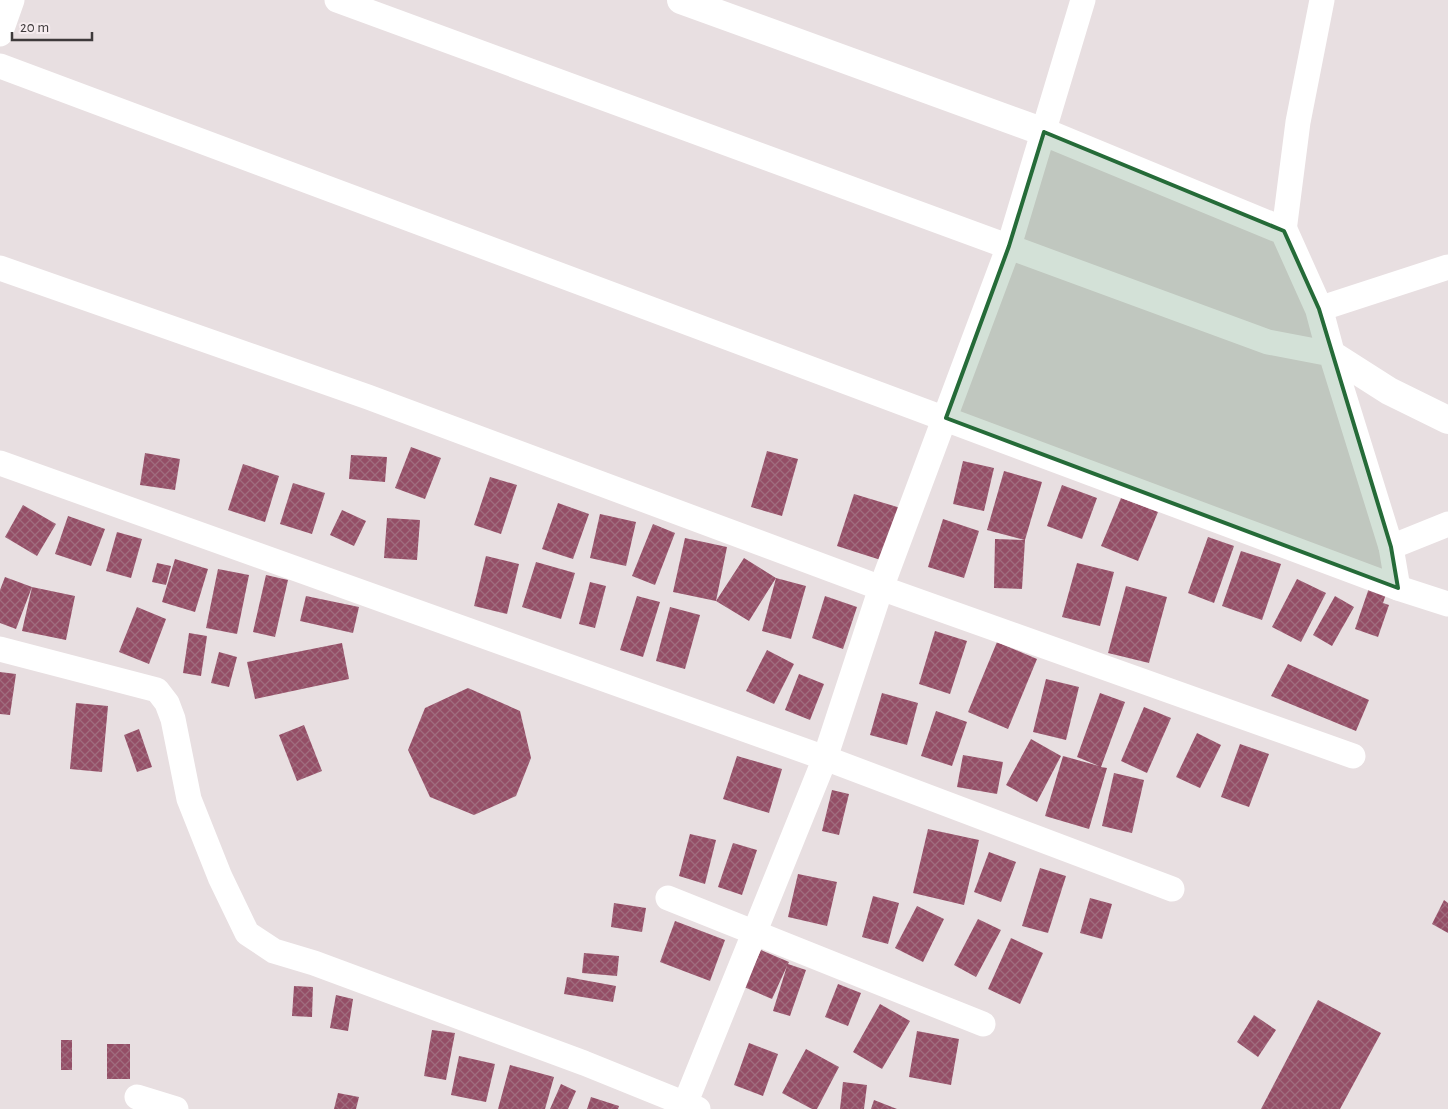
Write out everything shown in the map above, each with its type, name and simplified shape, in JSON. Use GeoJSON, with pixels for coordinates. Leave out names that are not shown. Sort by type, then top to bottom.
{"type":"FeatureCollection","features":[{"type":"Feature","properties":{"kind":"street"},"geometry":{"type":"LineString","coordinates":[[0,34],[12,0]]}},
{"type":"Feature","properties":{"kind":"street"},"geometry":{"type":"LineString","coordinates":[[337,0],[1268,342],[1331,354],[1389,391],[1448,420]]}},
{"type":"Feature","properties":{"kind":"street"},"geometry":{"type":"LineString","coordinates":[[681,0],[1044,132],[1284,231]]}},
{"type":"Feature","properties":{"kind":"street"},"geometry":{"type":"LineString","coordinates":[[0,649],[157,690],[168,703],[189,799],[220,877],[247,933],[260,942],[274,951],[314,963],[584,1063],[688,1107],[754,934],[825,758],[881,588],[1009,246],[1083,0]]}},
{"type":"Feature","properties":{"kind":"street"},"geometry":{"type":"LineString","coordinates":[[1322,0],[1298,122],[1284,231],[1318,309],[1391,547],[1398,588]]}},
{"type":"Feature","properties":{"kind":"street"},"geometry":{"type":"LineString","coordinates":[[0,66],[1398,588],[1448,604]]}},
{"type":"Feature","properties":{"kind":"street"},"geometry":{"type":"LineString","coordinates":[[1318,309],[1448,267]]}},
{"type":"Feature","properties":{"kind":"street"},"geometry":{"type":"LineString","coordinates":[[0,268],[368,397],[881,588],[1353,756]]}},
{"type":"Feature","properties":{"kind":"street"},"geometry":{"type":"LineString","coordinates":[[0,463],[825,758],[1172,889]]}},
{"type":"Feature","properties":{"kind":"street"},"geometry":{"type":"LineString","coordinates":[[1391,547],[1448,524]]}},
{"type":"Feature","properties":{"kind":"street"},"geometry":{"type":"LineString","coordinates":[[668,898],[983,1024]]}},
{"type":"Feature","properties":{"kind":"street"},"geometry":{"type":"LineString","coordinates":[[137,1097],[176,1109]]}},
{"type":"Feature","properties":{"kind":"highlighted area"},"geometry":{"type":"Polygon","coordinates":[[[1044,132],[1284,231],[1319,309],[1391,547],[1398,588],[946,418],[1009,246],[1044,132]]]}},
{"type":"Feature","properties":{"kind":"building"},"geometry":{"type":"Polygon","coordinates":[[[411,447],[441,458],[425,499],[395,488],[411,447]]]}},
{"type":"Feature","properties":{"kind":"building"},"geometry":{"type":"Polygon","coordinates":[[[767,451],[798,459],[782,516],[751,507],[767,451]]]}},
{"type":"Feature","properties":{"kind":"building"},"geometry":{"type":"Polygon","coordinates":[[[145,453],[180,459],[175,490],[140,485],[145,453]]]}},
{"type":"Feature","properties":{"kind":"building"},"geometry":{"type":"Polygon","coordinates":[[[351,455],[387,457],[385,482],[349,479],[351,455]]]}},
{"type":"Feature","properties":{"kind":"building"},"geometry":{"type":"Polygon","coordinates":[[[963,461],[994,468],[984,511],[953,504],[963,461]]]}},
{"type":"Feature","properties":{"kind":"building"},"geometry":{"type":"Polygon","coordinates":[[[243,464],[279,476],[265,522],[228,510],[243,464]]]}},
{"type":"Feature","properties":{"kind":"building"},"geometry":{"type":"Polygon","coordinates":[[[1004,471],[1042,482],[1025,540],[987,530],[1004,471]]]}},
{"type":"Feature","properties":{"kind":"building"},"geometry":{"type":"Polygon","coordinates":[[[490,477],[517,485],[501,534],[474,525],[490,477]]]}},
{"type":"Feature","properties":{"kind":"building"},"geometry":{"type":"Polygon","coordinates":[[[293,483],[325,493],[312,534],[280,524],[293,483]]]}},
{"type":"Feature","properties":{"kind":"building"},"geometry":{"type":"Polygon","coordinates":[[[1062,485],[1097,498],[1082,539],[1047,526],[1062,485]]]}},
{"type":"Feature","properties":{"kind":"building"},"geometry":{"type":"Polygon","coordinates":[[[854,494],[904,509],[887,562],[837,546],[854,494]]]}},
{"type":"Feature","properties":{"kind":"building"},"geometry":{"type":"Polygon","coordinates":[[[1121,498],[1158,512],[1138,561],[1101,546],[1121,498]]]}},
{"type":"Feature","properties":{"kind":"building"},"geometry":{"type":"Polygon","coordinates":[[[558,503],[589,514],[573,559],[542,549],[558,503]]]}},
{"type":"Feature","properties":{"kind":"building"},"geometry":{"type":"Polygon","coordinates":[[[23,505],[56,524],[37,556],[5,537],[23,505]]]}},
{"type":"Feature","properties":{"kind":"building"},"geometry":{"type":"Polygon","coordinates":[[[342,510],[366,521],[354,546],[330,535],[342,510]]]}},
{"type":"Feature","properties":{"kind":"building"},"geometry":{"type":"Polygon","coordinates":[[[600,514],[636,522],[626,566],[590,558],[600,514]]]}},
{"type":"Feature","properties":{"kind":"building"},"geometry":{"type":"Polygon","coordinates":[[[68,516],[105,529],[91,566],[55,554],[68,516]]]}},
{"type":"Feature","properties":{"kind":"building"},"geometry":{"type":"Polygon","coordinates":[[[387,518],[420,520],[417,560],[384,558],[387,518]]]}},
{"type":"Feature","properties":{"kind":"building"},"geometry":{"type":"Polygon","coordinates":[[[943,519],[979,531],[964,578],[928,567],[943,519]]]}},
{"type":"Feature","properties":{"kind":"building"},"geometry":{"type":"Polygon","coordinates":[[[653,524],[675,533],[655,585],[632,576],[653,524]]]}},
{"type":"Feature","properties":{"kind":"building"},"geometry":{"type":"Polygon","coordinates":[[[117,532],[142,539],[131,578],[106,571],[117,532]]]}},
{"type":"Feature","properties":{"kind":"building"},"geometry":{"type":"Polygon","coordinates":[[[1208,537],[1234,546],[1214,603],[1188,593],[1208,537]]]}},
{"type":"Feature","properties":{"kind":"building"},"geometry":{"type":"Polygon","coordinates":[[[685,538],[727,547],[716,601],[673,592],[685,538]]]}},
{"type":"Feature","properties":{"kind":"building"},"geometry":{"type":"Polygon","coordinates":[[[995,539],[1025,540],[1022,589],[994,588],[995,539]]]}},
{"type":"Feature","properties":{"kind":"building"},"geometry":{"type":"Polygon","coordinates":[[[1241,551],[1281,564],[1262,620],[1222,606],[1241,551]]]}},
{"type":"Feature","properties":{"kind":"building"},"geometry":{"type":"Polygon","coordinates":[[[486,556],[519,564],[507,614],[474,606],[486,556]]]}},
{"type":"Feature","properties":{"kind":"building"},"geometry":{"type":"Polygon","coordinates":[[[744,558],[776,578],[749,621],[716,601],[744,558]]]}},
{"type":"Feature","properties":{"kind":"building"},"geometry":{"type":"Polygon","coordinates":[[[175,559],[208,569],[195,612],[162,602],[175,559]]]}},
{"type":"Feature","properties":{"kind":"building"},"geometry":{"type":"Polygon","coordinates":[[[536,562],[575,573],[561,619],[522,607],[536,562]]]}},
{"type":"Feature","properties":{"kind":"building"},"geometry":{"type":"Polygon","coordinates":[[[157,563],[171,566],[166,585],[152,582],[157,563]]]}},
{"type":"Feature","properties":{"kind":"building"},"geometry":{"type":"Polygon","coordinates":[[[1077,563],[1114,572],[1100,626],[1062,617],[1077,563]]]}},
{"type":"Feature","properties":{"kind":"building"},"geometry":{"type":"Polygon","coordinates":[[[218,569],[249,575],[237,634],[206,628],[218,569]]]}},
{"type":"Feature","properties":{"kind":"building"},"geometry":{"type":"Polygon","coordinates":[[[266,575],[288,580],[275,637],[253,632],[266,575]]]}},
{"type":"Feature","properties":{"kind":"building"},"geometry":{"type":"Polygon","coordinates":[[[5,577],[32,587],[16,629],[0,623],[0,590],[5,577]]]}},
{"type":"Feature","properties":{"kind":"building"},"geometry":{"type":"Polygon","coordinates":[[[776,578],[806,586],[791,639],[762,631],[776,578]]]}},
{"type":"Feature","properties":{"kind":"building"},"geometry":{"type":"Polygon","coordinates":[[[1297,579],[1326,593],[1301,642],[1272,627],[1297,579]]]}},
{"type":"Feature","properties":{"kind":"building"},"geometry":{"type":"Polygon","coordinates":[[[590,582],[606,586],[595,628],[579,624],[590,582]]]}},
{"type":"Feature","properties":{"kind":"building"},"geometry":{"type":"Polygon","coordinates":[[[1126,586],[1167,597],[1149,663],[1108,653],[1126,586]]]}},
{"type":"Feature","properties":{"kind":"building"},"geometry":{"type":"Polygon","coordinates":[[[32,587],[75,596],[66,640],[22,631],[32,587]]]}},
{"type":"Feature","properties":{"kind":"building"},"geometry":{"type":"Polygon","coordinates":[[[1369,588],[1386,594],[1383,603],[1389,605],[1378,637],[1355,629],[1369,588]]]}},
{"type":"Feature","properties":{"kind":"building"},"geometry":{"type":"Polygon","coordinates":[[[306,596],[359,607],[353,633],[300,621],[306,596]]]}},
{"type":"Feature","properties":{"kind":"building"},"geometry":{"type":"Polygon","coordinates":[[[637,596],[660,602],[643,657],[620,650],[637,596]]]}},
{"type":"Feature","properties":{"kind":"building"},"geometry":{"type":"Polygon","coordinates":[[[825,596],[857,607],[843,649],[812,638],[825,596]]]}},
{"type":"Feature","properties":{"kind":"building"},"geometry":{"type":"Polygon","coordinates":[[[1335,596],[1354,607],[1332,646],[1313,635],[1335,596]]]}},
{"type":"Feature","properties":{"kind":"building"},"geometry":{"type":"Polygon","coordinates":[[[137,607],[166,619],[149,664],[119,652],[137,607]]]}},
{"type":"Feature","properties":{"kind":"building"},"geometry":{"type":"Polygon","coordinates":[[[670,607],[700,615],[685,669],[656,661],[670,607]]]}},
{"type":"Feature","properties":{"kind":"building"},"geometry":{"type":"Polygon","coordinates":[[[935,631],[967,641],[950,694],[919,684],[935,631]]]}},
{"type":"Feature","properties":{"kind":"building"},"geometry":{"type":"Polygon","coordinates":[[[189,633],[207,636],[201,676],[183,673],[189,633]]]}},
{"type":"Feature","properties":{"kind":"building"},"geometry":{"type":"Polygon","coordinates":[[[997,642],[1037,659],[1008,729],[968,712],[997,642]]]}},
{"type":"Feature","properties":{"kind":"building"},"geometry":{"type":"Polygon","coordinates":[[[342,643],[349,679],[255,699],[247,662],[342,643]]]}},
{"type":"Feature","properties":{"kind":"building"},"geometry":{"type":"Polygon","coordinates":[[[767,650],[794,664],[774,704],[746,691],[767,650]]]}},
{"type":"Feature","properties":{"kind":"building"},"geometry":{"type":"Polygon","coordinates":[[[219,652],[237,657],[229,687],[211,683],[219,652]]]}},
{"type":"Feature","properties":{"kind":"building"},"geometry":{"type":"Polygon","coordinates":[[[1288,664],[1369,700],[1356,731],[1271,696],[1288,664]]]}},
{"type":"Feature","properties":{"kind":"building"},"geometry":{"type":"Polygon","coordinates":[[[0,672],[16,674],[10,715],[0,714],[0,672]]]}},
{"type":"Feature","properties":{"kind":"building"},"geometry":{"type":"Polygon","coordinates":[[[799,674],[824,684],[810,720],[785,710],[799,674]]]}},
{"type":"Feature","properties":{"kind":"building"},"geometry":{"type":"Polygon","coordinates":[[[1046,679],[1079,687],[1066,740],[1033,732],[1046,679]]]}},
{"type":"Feature","properties":{"kind":"building"},"geometry":{"type":"Polygon","coordinates":[[[468,688],[520,711],[531,758],[516,796],[474,815],[430,797],[408,750],[425,708],[468,688]]]}},
{"type":"Feature","properties":{"kind":"building"},"geometry":{"type":"Polygon","coordinates":[[[882,693],[918,703],[907,745],[870,735],[882,693]]]}},
{"type":"Feature","properties":{"kind":"building"},"geometry":{"type":"Polygon","coordinates":[[[1100,693],[1125,702],[1101,767],[1107,768],[1089,829],[1045,816],[1063,756],[1099,766],[1077,757],[1100,693]]]}},
{"type":"Feature","properties":{"kind":"building"},"geometry":{"type":"Polygon","coordinates":[[[76,703],[108,706],[102,772],[70,769],[76,703]]]}},
{"type":"Feature","properties":{"kind":"building"},"geometry":{"type":"Polygon","coordinates":[[[1144,707],[1171,718],[1147,773],[1121,761],[1144,707]]]}},
{"type":"Feature","properties":{"kind":"building"},"geometry":{"type":"Polygon","coordinates":[[[936,711],[967,722],[952,766],[921,756],[936,711]]]}},
{"type":"Feature","properties":{"kind":"building"},"geometry":{"type":"Polygon","coordinates":[[[304,725],[322,771],[297,781],[279,735],[304,725]]]}},
{"type":"Feature","properties":{"kind":"building"},"geometry":{"type":"Polygon","coordinates":[[[139,729],[152,767],[137,772],[124,735],[139,729]]]}},
{"type":"Feature","properties":{"kind":"building"},"geometry":{"type":"Polygon","coordinates":[[[1197,733],[1221,745],[1200,788],[1176,777],[1197,733]]]}},
{"type":"Feature","properties":{"kind":"building"},"geometry":{"type":"Polygon","coordinates":[[[1031,739],[1061,756],[1037,802],[1006,785],[1031,739]]]}},
{"type":"Feature","properties":{"kind":"building"},"geometry":{"type":"Polygon","coordinates":[[[1240,744],[1269,754],[1249,807],[1221,797],[1240,744]]]}},
{"type":"Feature","properties":{"kind":"building"},"geometry":{"type":"Polygon","coordinates":[[[963,755],[1003,762],[997,794],[957,787],[963,755]]]}},
{"type":"Feature","properties":{"kind":"building"},"geometry":{"type":"Polygon","coordinates":[[[737,756],[782,769],[769,813],[723,799],[737,756]]]}},
{"type":"Feature","properties":{"kind":"building"},"geometry":{"type":"Polygon","coordinates":[[[1114,773],[1144,780],[1132,833],[1102,826],[1114,773]]]}},
{"type":"Feature","properties":{"kind":"building"},"geometry":{"type":"Polygon","coordinates":[[[832,790],[849,794],[839,835],[822,831],[832,790]]]}},
{"type":"Feature","properties":{"kind":"building"},"geometry":{"type":"Polygon","coordinates":[[[928,829],[979,840],[964,905],[913,893],[928,829]]]}},
{"type":"Feature","properties":{"kind":"building"},"geometry":{"type":"Polygon","coordinates":[[[690,834],[716,840],[705,884],[679,876],[690,834]]]}},
{"type":"Feature","properties":{"kind":"building"},"geometry":{"type":"Polygon","coordinates":[[[733,843],[757,850],[742,895],[718,887],[733,843]]]}},
{"type":"Feature","properties":{"kind":"building"},"geometry":{"type":"Polygon","coordinates":[[[989,852],[1016,862],[1001,902],[974,892],[989,852]]]}},
{"type":"Feature","properties":{"kind":"building"},"geometry":{"type":"Polygon","coordinates":[[[1040,868],[1066,876],[1048,933],[1022,926],[1040,868]]]}},
{"type":"Feature","properties":{"kind":"building"},"geometry":{"type":"Polygon","coordinates":[[[798,874],[837,882],[827,926],[788,917],[798,874]]]}},
{"type":"Feature","properties":{"kind":"building"},"geometry":{"type":"Polygon","coordinates":[[[873,896],[899,903],[888,944],[862,937],[873,896]]]}},
{"type":"Feature","properties":{"kind":"building"},"geometry":{"type":"Polygon","coordinates":[[[1090,898],[1112,904],[1102,939],[1080,933],[1090,898]]]}},
{"type":"Feature","properties":{"kind":"building"},"geometry":{"type":"Polygon","coordinates":[[[1444,900],[1448,903],[1448,933],[1432,924],[1444,900]]]}},
{"type":"Feature","properties":{"kind":"building"},"geometry":{"type":"Polygon","coordinates":[[[614,903],[646,908],[642,932],[611,927],[614,903]]]}},
{"type":"Feature","properties":{"kind":"building"},"geometry":{"type":"Polygon","coordinates":[[[917,906],[944,919],[923,962],[895,948],[917,906]]]}},
{"type":"Feature","properties":{"kind":"building"},"geometry":{"type":"Polygon","coordinates":[[[978,919],[1001,930],[976,977],[954,965],[978,919]]]}},
{"type":"Feature","properties":{"kind":"building"},"geometry":{"type":"Polygon","coordinates":[[[675,921],[725,940],[710,981],[660,962],[675,921]]]}},
{"type":"Feature","properties":{"kind":"building"},"geometry":{"type":"Polygon","coordinates":[[[1011,938],[1043,953],[1020,1004],[988,989],[1011,938]]]}},
{"type":"Feature","properties":{"kind":"building"},"geometry":{"type":"Polygon","coordinates":[[[761,950],[789,962],[788,964],[806,970],[790,1016],[773,1011],[787,966],[772,999],[744,987],[761,950]]]}},
{"type":"Feature","properties":{"kind":"building"},"geometry":{"type":"Polygon","coordinates":[[[584,953],[619,956],[617,976],[582,973],[584,953]]]}},
{"type":"Feature","properties":{"kind":"building"},"geometry":{"type":"Polygon","coordinates":[[[567,977],[616,986],[613,1002],[564,994],[567,977]]]}},
{"type":"Feature","properties":{"kind":"building"},"geometry":{"type":"Polygon","coordinates":[[[838,984],[861,993],[848,1026],[825,1017],[838,984]]]}},
{"type":"Feature","properties":{"kind":"building"},"geometry":{"type":"Polygon","coordinates":[[[294,986],[313,987],[312,1017],[292,1016],[294,986]]]}},
{"type":"Feature","properties":{"kind":"building"},"geometry":{"type":"Polygon","coordinates":[[[336,995],[353,999],[348,1031],[330,1028],[336,995]]]}},
{"type":"Feature","properties":{"kind":"building"},"geometry":{"type":"Polygon","coordinates":[[[1318,1000],[1381,1033],[1340,1109],[1261,1109],[1318,1000]]]}},
{"type":"Feature","properties":{"kind":"building"},"geometry":{"type":"Polygon","coordinates":[[[880,1004],[910,1021],[882,1069],[853,1052],[880,1004]]]}},
{"type":"Feature","properties":{"kind":"building"},"geometry":{"type":"Polygon","coordinates":[[[1254,1015],[1276,1030],[1258,1057],[1237,1042],[1254,1015]]]}},
{"type":"Feature","properties":{"kind":"building"},"geometry":{"type":"Polygon","coordinates":[[[432,1030],[455,1033],[446,1080],[424,1076],[432,1030]]]}},
{"type":"Feature","properties":{"kind":"building"},"geometry":{"type":"Polygon","coordinates":[[[917,1031],[959,1039],[951,1085],[909,1077],[917,1031]]]}},
{"type":"Feature","properties":{"kind":"building"},"geometry":{"type":"Polygon","coordinates":[[[61,1040],[72,1040],[72,1070],[61,1070],[61,1040]]]}},
{"type":"Feature","properties":{"kind":"building"},"geometry":{"type":"Polygon","coordinates":[[[749,1043],[778,1054],[763,1096],[734,1085],[749,1043]]]}},
{"type":"Feature","properties":{"kind":"building"},"geometry":{"type":"Polygon","coordinates":[[[107,1044],[130,1044],[130,1079],[107,1079],[107,1044]]]}},
{"type":"Feature","properties":{"kind":"building"},"geometry":{"type":"Polygon","coordinates":[[[806,1049],[839,1067],[817,1109],[812,1109],[782,1093],[806,1049]]]}},
{"type":"Feature","properties":{"kind":"building"},"geometry":{"type":"Polygon","coordinates":[[[459,1056],[495,1064],[486,1102],[451,1095],[459,1056]]]}},
{"type":"Feature","properties":{"kind":"building"},"geometry":{"type":"Polygon","coordinates":[[[510,1065],[554,1077],[545,1109],[498,1109],[510,1065]]]}},
{"type":"Feature","properties":{"kind":"building"},"geometry":{"type":"Polygon","coordinates":[[[843,1082],[867,1085],[864,1109],[840,1109],[843,1082]]]}},
{"type":"Feature","properties":{"kind":"building"},"geometry":{"type":"Polygon","coordinates":[[[561,1084],[576,1091],[568,1109],[550,1109],[561,1084]]]}},
{"type":"Feature","properties":{"kind":"building"},"geometry":{"type":"Polygon","coordinates":[[[338,1093],[359,1097],[356,1109],[334,1109],[338,1093]]]}},
{"type":"Feature","properties":{"kind":"building"},"geometry":{"type":"Polygon","coordinates":[[[591,1097],[619,1106],[618,1109],[587,1109],[591,1097]]]}},
{"type":"Feature","properties":{"kind":"building"},"geometry":{"type":"Polygon","coordinates":[[[874,1100],[897,1109],[871,1109],[874,1100]]]}}]}
